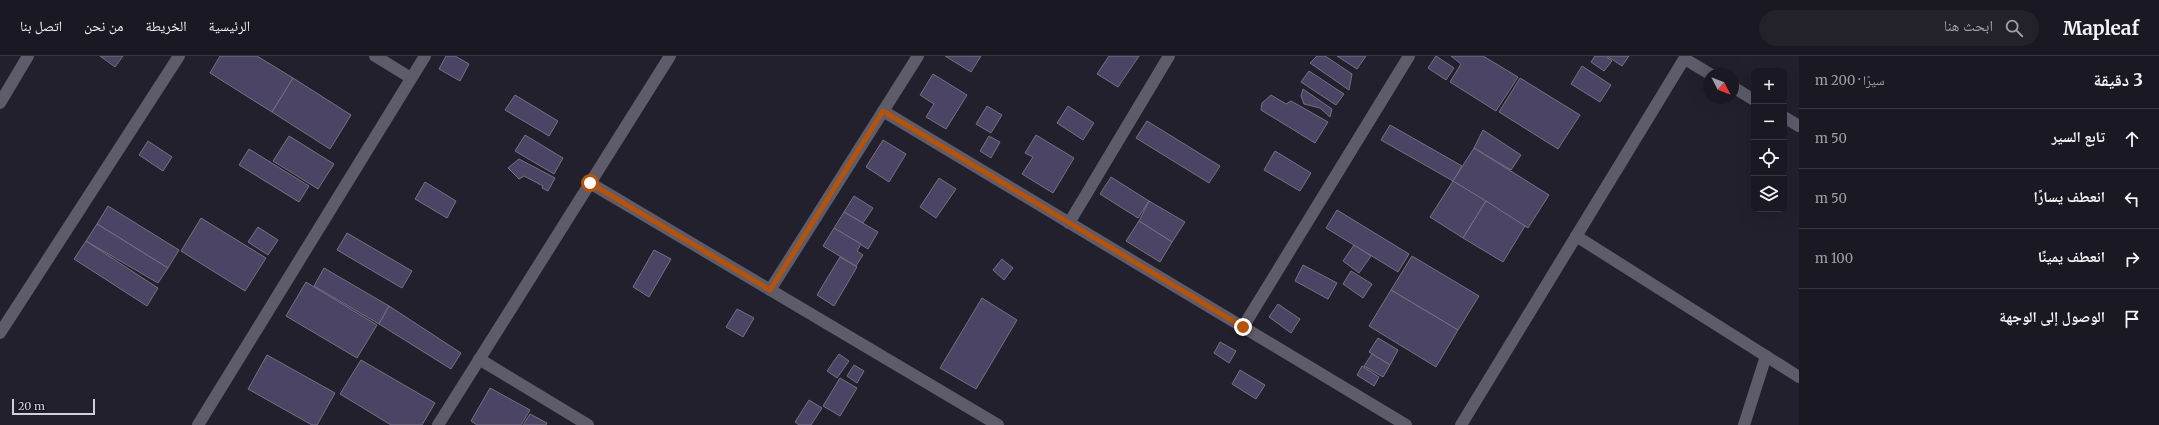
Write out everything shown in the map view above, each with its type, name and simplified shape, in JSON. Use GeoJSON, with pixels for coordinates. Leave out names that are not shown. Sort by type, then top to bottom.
{"type":"FeatureCollection","features":[{"type":"Feature","properties":{"kind":"street"},"geometry":{"type":"LineString","coordinates":[[0,102],[28,56]]}},
{"type":"Feature","properties":{"kind":"street"},"geometry":{"type":"LineString","coordinates":[[0,334],[179,56]]}},
{"type":"Feature","properties":{"kind":"street"},"geometry":{"type":"LineString","coordinates":[[375,56],[411,78]]}},
{"type":"Feature","properties":{"kind":"street"},"geometry":{"type":"LineString","coordinates":[[198,425],[425,56]]}},
{"type":"Feature","properties":{"kind":"street"},"geometry":{"type":"LineString","coordinates":[[438,425],[670,56]]}},
{"type":"Feature","properties":{"kind":"street"},"geometry":{"type":"LineString","coordinates":[[770,290],[918,56]]}},
{"type":"Feature","properties":{"kind":"street"},"geometry":{"type":"LineString","coordinates":[[1069,222],[1168,56]]}},
{"type":"Feature","properties":{"kind":"street"},"geometry":{"type":"LineString","coordinates":[[1243,327],[1409,56]]}},
{"type":"Feature","properties":{"kind":"street"},"geometry":{"type":"LineString","coordinates":[[1461,425],[1685,57],[1703,69]]}},
{"type":"Feature","properties":{"kind":"street"},"geometry":{"type":"LineString","coordinates":[[1739,91],[1751,98]]}},
{"type":"Feature","properties":{"kind":"street"},"geometry":{"type":"LineString","coordinates":[[883,111],[1406,425]]}},
{"type":"Feature","properties":{"kind":"street"},"geometry":{"type":"LineString","coordinates":[[1787,119],[1799,126]]}},
{"type":"Feature","properties":{"kind":"street"},"geometry":{"type":"LineString","coordinates":[[590,183],[998,425]]}},
{"type":"Feature","properties":{"kind":"street"},"geometry":{"type":"LineString","coordinates":[[1576,236],[1799,377]]}},
{"type":"Feature","properties":{"kind":"street"},"geometry":{"type":"LineString","coordinates":[[1744,425],[1766,356]]}},
{"type":"Feature","properties":{"kind":"street"},"geometry":{"type":"LineString","coordinates":[[479,359],[588,425]]}},
{"type":"Feature","properties":{"kind":"building"},"geometry":{"type":"Polygon","coordinates":[[[100,56],[123,56],[115,67],[100,56]]]}},
{"type":"Feature","properties":{"kind":"building"},"geometry":{"type":"Polygon","coordinates":[[[220,56],[257,56],[293,78],[272,112],[210,73],[220,56]]]}},
{"type":"Feature","properties":{"kind":"building"},"geometry":{"type":"Polygon","coordinates":[[[446,56],[455,56],[469,64],[460,81],[439,69],[446,56]]]}},
{"type":"Feature","properties":{"kind":"building"},"geometry":{"type":"Polygon","coordinates":[[[945,56],[981,56],[971,72],[945,56]]]}},
{"type":"Feature","properties":{"kind":"building"},"geometry":{"type":"Polygon","coordinates":[[[1109,56],[1139,56],[1118,87],[1097,74],[1109,56]]]}},
{"type":"Feature","properties":{"kind":"building"},"geometry":{"type":"Polygon","coordinates":[[[1317,56],[1325,56],[1352,74],[1349,90],[1310,63],[1317,56]]]}},
{"type":"Feature","properties":{"kind":"building"},"geometry":{"type":"Polygon","coordinates":[[[1337,56],[1366,56],[1357,69],[1337,56]]]}},
{"type":"Feature","properties":{"kind":"building"},"geometry":{"type":"Polygon","coordinates":[[[1436,56],[1454,68],[1446,80],[1428,68],[1436,56]]]}},
{"type":"Feature","properties":{"kind":"building"},"geometry":{"type":"Polygon","coordinates":[[[1451,56],[1483,56],[1518,77],[1496,111],[1450,82],[1461,64],[1451,56]]]}},
{"type":"Feature","properties":{"kind":"building"},"geometry":{"type":"Polygon","coordinates":[[[1595,56],[1605,56],[1612,61],[1604,71],[1591,62],[1595,56]]]}},
{"type":"Feature","properties":{"kind":"building"},"geometry":{"type":"Polygon","coordinates":[[[1607,56],[1629,56],[1622,66],[1607,56]]]}},
{"type":"Feature","properties":{"kind":"building"},"geometry":{"type":"Polygon","coordinates":[[[1582,66],[1611,85],[1600,102],[1571,84],[1582,66]]]}},
{"type":"Feature","properties":{"kind":"building"},"geometry":{"type":"Polygon","coordinates":[[[1309,71],[1344,94],[1336,105],[1301,82],[1309,71]]]}},
{"type":"Feature","properties":{"kind":"building"},"geometry":{"type":"Polygon","coordinates":[[[933,74],[967,95],[946,129],[926,117],[934,104],[920,95],[933,74]]]}},
{"type":"Feature","properties":{"kind":"building"},"geometry":{"type":"Polygon","coordinates":[[[293,78],[351,115],[330,149],[272,112],[293,78]]]}},
{"type":"Feature","properties":{"kind":"building"},"geometry":{"type":"Polygon","coordinates":[[[1520,78],[1580,115],[1558,149],[1499,112],[1520,78]]]}},
{"type":"Feature","properties":{"kind":"building"},"geometry":{"type":"Polygon","coordinates":[[[1303,89],[1332,109],[1330,117],[1320,108],[1304,104],[1301,96],[1303,89]]]}},
{"type":"Feature","properties":{"kind":"building"},"geometry":{"type":"Polygon","coordinates":[[[515,95],[558,121],[549,136],[505,110],[515,95]]]}},
{"type":"Feature","properties":{"kind":"building"},"geometry":{"type":"Polygon","coordinates":[[[1271,95],[1286,104],[1291,101],[1328,122],[1315,143],[1261,110],[1262,103],[1271,95]]]}},
{"type":"Feature","properties":{"kind":"building"},"geometry":{"type":"Polygon","coordinates":[[[987,106],[1002,115],[991,133],[976,124],[987,106]]]}},
{"type":"Feature","properties":{"kind":"building"},"geometry":{"type":"Polygon","coordinates":[[[1068,106],[1094,123],[1083,140],[1057,123],[1068,106]]]}},
{"type":"Feature","properties":{"kind":"building"},"geometry":{"type":"Polygon","coordinates":[[[1147,121],[1220,166],[1209,183],[1136,138],[1147,121]]]}},
{"type":"Feature","properties":{"kind":"building"},"geometry":{"type":"Polygon","coordinates":[[[1390,125],[1462,166],[1453,181],[1381,140],[1390,125]]]}},
{"type":"Feature","properties":{"kind":"building"},"geometry":{"type":"Polygon","coordinates":[[[1483,130],[1521,155],[1511,170],[1474,148],[1483,130]]]}},
{"type":"Feature","properties":{"kind":"building"},"geometry":{"type":"Polygon","coordinates":[[[525,135],[563,158],[554,174],[515,151],[525,135]]]}},
{"type":"Feature","properties":{"kind":"building"},"geometry":{"type":"Polygon","coordinates":[[[1036,135],[1074,158],[1053,193],[1022,174],[1033,157],[1025,153],[1036,135]]]}},
{"type":"Feature","properties":{"kind":"building"},"geometry":{"type":"Polygon","coordinates":[[[289,136],[334,164],[318,189],[273,161],[289,136]]]}},
{"type":"Feature","properties":{"kind":"building"},"geometry":{"type":"Polygon","coordinates":[[[989,136],[1000,142],[991,158],[980,151],[989,136]]]}},
{"type":"Feature","properties":{"kind":"building"},"geometry":{"type":"Polygon","coordinates":[[[883,140],[906,154],[889,182],[866,167],[883,140]]]}},
{"type":"Feature","properties":{"kind":"building"},"geometry":{"type":"Polygon","coordinates":[[[148,141],[172,157],[163,171],[139,155],[148,141]]]}},
{"type":"Feature","properties":{"kind":"building"},"geometry":{"type":"Polygon","coordinates":[[[1474,148],[1549,195],[1528,228],[1453,181],[1474,148]]]}},
{"type":"Feature","properties":{"kind":"building"},"geometry":{"type":"Polygon","coordinates":[[[249,149],[309,186],[299,202],[239,165],[249,149]]]}},
{"type":"Feature","properties":{"kind":"building"},"geometry":{"type":"Polygon","coordinates":[[[1275,151],[1311,173],[1300,191],[1264,170],[1275,151]]]}},
{"type":"Feature","properties":{"kind":"building"},"geometry":{"type":"Polygon","coordinates":[[[519,159],[555,178],[548,191],[542,188],[543,186],[524,176],[519,179],[508,168],[519,159]]]}},
{"type":"Feature","properties":{"kind":"building"},"geometry":{"type":"Polygon","coordinates":[[[1111,177],[1149,201],[1138,218],[1100,194],[1111,177]]]}},
{"type":"Feature","properties":{"kind":"building"},"geometry":{"type":"Polygon","coordinates":[[[939,178],[956,189],[936,218],[920,207],[939,178]]]}},
{"type":"Feature","properties":{"kind":"building"},"geometry":{"type":"Polygon","coordinates":[[[1453,181],[1486,201],[1463,238],[1430,217],[1453,181]]]}},
{"type":"Feature","properties":{"kind":"building"},"geometry":{"type":"Polygon","coordinates":[[[425,182],[456,201],[447,218],[415,199],[425,182]]]}},
{"type":"Feature","properties":{"kind":"building"},"geometry":{"type":"Polygon","coordinates":[[[854,196],[873,208],[863,223],[844,212],[854,196]]]}},
{"type":"Feature","properties":{"kind":"building"},"geometry":{"type":"Polygon","coordinates":[[[1149,201],[1185,222],[1172,242],[1139,221],[1149,201]]]}},
{"type":"Feature","properties":{"kind":"building"},"geometry":{"type":"Polygon","coordinates":[[[1486,201],[1525,226],[1503,262],[1463,238],[1486,201]]]}},
{"type":"Feature","properties":{"kind":"building"},"geometry":{"type":"Polygon","coordinates":[[[108,206],[179,250],[168,268],[97,224],[108,206]]]}},
{"type":"Feature","properties":{"kind":"building"},"geometry":{"type":"Polygon","coordinates":[[[1337,210],[1409,254],[1398,272],[1326,228],[1337,210]]]}},
{"type":"Feature","properties":{"kind":"building"},"geometry":{"type":"Polygon","coordinates":[[[844,212],[878,232],[868,249],[834,228],[844,212]]]}},
{"type":"Feature","properties":{"kind":"building"},"geometry":{"type":"Polygon","coordinates":[[[201,218],[266,258],[245,291],[181,251],[201,218]]]}},
{"type":"Feature","properties":{"kind":"building"},"geometry":{"type":"Polygon","coordinates":[[[1139,221],[1172,242],[1160,262],[1126,241],[1139,221]]]}},
{"type":"Feature","properties":{"kind":"building"},"geometry":{"type":"Polygon","coordinates":[[[97,224],[168,268],[158,283],[86,241],[97,224]]]}},
{"type":"Feature","properties":{"kind":"building"},"geometry":{"type":"Polygon","coordinates":[[[258,227],[278,240],[268,255],[248,242],[258,227]]]}},
{"type":"Feature","properties":{"kind":"building"},"geometry":{"type":"Polygon","coordinates":[[[834,228],[861,244],[857,251],[863,255],[856,266],[823,246],[834,228]]]}},
{"type":"Feature","properties":{"kind":"building"},"geometry":{"type":"Polygon","coordinates":[[[347,233],[412,271],[402,288],[337,250],[347,233]]]}},
{"type":"Feature","properties":{"kind":"building"},"geometry":{"type":"Polygon","coordinates":[[[86,241],[158,288],[147,306],[74,259],[86,241]]]}},
{"type":"Feature","properties":{"kind":"building"},"geometry":{"type":"Polygon","coordinates":[[[1354,245],[1371,256],[1359,273],[1343,261],[1354,245]]]}},
{"type":"Feature","properties":{"kind":"building"},"geometry":{"type":"Polygon","coordinates":[[[654,250],[671,259],[649,297],[633,287],[654,250]]]}},
{"type":"Feature","properties":{"kind":"building"},"geometry":{"type":"Polygon","coordinates":[[[1412,256],[1479,296],[1458,330],[1391,290],[1412,256]]]}},
{"type":"Feature","properties":{"kind":"building"},"geometry":{"type":"Polygon","coordinates":[[[840,257],[857,267],[834,306],[817,295],[840,257]]]}},
{"type":"Feature","properties":{"kind":"building"},"geometry":{"type":"Polygon","coordinates":[[[1002,259],[1013,268],[1004,280],[993,270],[1002,259]]]}},
{"type":"Feature","properties":{"kind":"building"},"geometry":{"type":"Polygon","coordinates":[[[1303,265],[1337,283],[1328,299],[1295,281],[1303,265]]]}},
{"type":"Feature","properties":{"kind":"building"},"geometry":{"type":"Polygon","coordinates":[[[324,268],[389,306],[379,324],[314,286],[324,268]]]}},
{"type":"Feature","properties":{"kind":"building"},"geometry":{"type":"Polygon","coordinates":[[[1351,271],[1372,284],[1363,298],[1343,284],[1351,271]]]}},
{"type":"Feature","properties":{"kind":"building"},"geometry":{"type":"Polygon","coordinates":[[[306,282],[377,325],[357,358],[286,316],[306,282]]]}},
{"type":"Feature","properties":{"kind":"building"},"geometry":{"type":"Polygon","coordinates":[[[1391,290],[1458,330],[1436,367],[1369,326],[1391,290]]]}},
{"type":"Feature","properties":{"kind":"building"},"geometry":{"type":"Polygon","coordinates":[[[982,298],[1017,320],[976,389],[940,368],[982,298]]]}},
{"type":"Feature","properties":{"kind":"building"},"geometry":{"type":"Polygon","coordinates":[[[1278,304],[1300,319],[1291,333],[1269,317],[1278,304]]]}},
{"type":"Feature","properties":{"kind":"building"},"geometry":{"type":"Polygon","coordinates":[[[389,306],[461,353],[451,369],[379,324],[389,306]]]}},
{"type":"Feature","properties":{"kind":"building"},"geometry":{"type":"Polygon","coordinates":[[[737,309],[754,318],[743,337],[726,327],[737,309]]]}},
{"type":"Feature","properties":{"kind":"building"},"geometry":{"type":"Polygon","coordinates":[[[1378,338],[1398,350],[1390,365],[1369,352],[1378,338]]]}},
{"type":"Feature","properties":{"kind":"building"},"geometry":{"type":"Polygon","coordinates":[[[1220,342],[1236,351],[1229,363],[1214,353],[1220,342]]]}},
{"type":"Feature","properties":{"kind":"building"},"geometry":{"type":"Polygon","coordinates":[[[839,354],[849,361],[837,378],[827,371],[839,354]]]}},
{"type":"Feature","properties":{"kind":"building"},"geometry":{"type":"Polygon","coordinates":[[[1372,354],[1390,365],[1383,377],[1364,366],[1372,354]]]}},
{"type":"Feature","properties":{"kind":"building"},"geometry":{"type":"Polygon","coordinates":[[[267,355],[335,393],[317,425],[312,425],[248,389],[267,355]]]}},
{"type":"Feature","properties":{"kind":"building"},"geometry":{"type":"Polygon","coordinates":[[[361,360],[435,403],[422,425],[391,425],[340,394],[361,360]]]}},
{"type":"Feature","properties":{"kind":"building"},"geometry":{"type":"Polygon","coordinates":[[[854,365],[864,371],[857,383],[847,376],[854,365]]]}},
{"type":"Feature","properties":{"kind":"building"},"geometry":{"type":"Polygon","coordinates":[[[1362,366],[1379,377],[1374,386],[1357,375],[1362,366]]]}},
{"type":"Feature","properties":{"kind":"building"},"geometry":{"type":"Polygon","coordinates":[[[1240,370],[1265,385],[1256,399],[1232,384],[1240,370]]]}},
{"type":"Feature","properties":{"kind":"building"},"geometry":{"type":"Polygon","coordinates":[[[840,378],[857,388],[840,416],[823,406],[840,378]]]}},
{"type":"Feature","properties":{"kind":"building"},"geometry":{"type":"Polygon","coordinates":[[[490,388],[530,410],[521,425],[477,425],[471,421],[490,388]]]}},
{"type":"Feature","properties":{"kind":"building"},"geometry":{"type":"Polygon","coordinates":[[[809,400],[822,408],[811,425],[799,425],[795,422],[809,400]]]}},
{"type":"Feature","properties":{"kind":"building"},"geometry":{"type":"Polygon","coordinates":[[[530,414],[547,423],[546,425],[523,425],[530,414]]]}},
{"type":"Feature","properties":{"kind":"route"},"geometry":{"type":"LineString","coordinates":[[590,183],[770,290],[883,111],[1243,327]]}}]}
